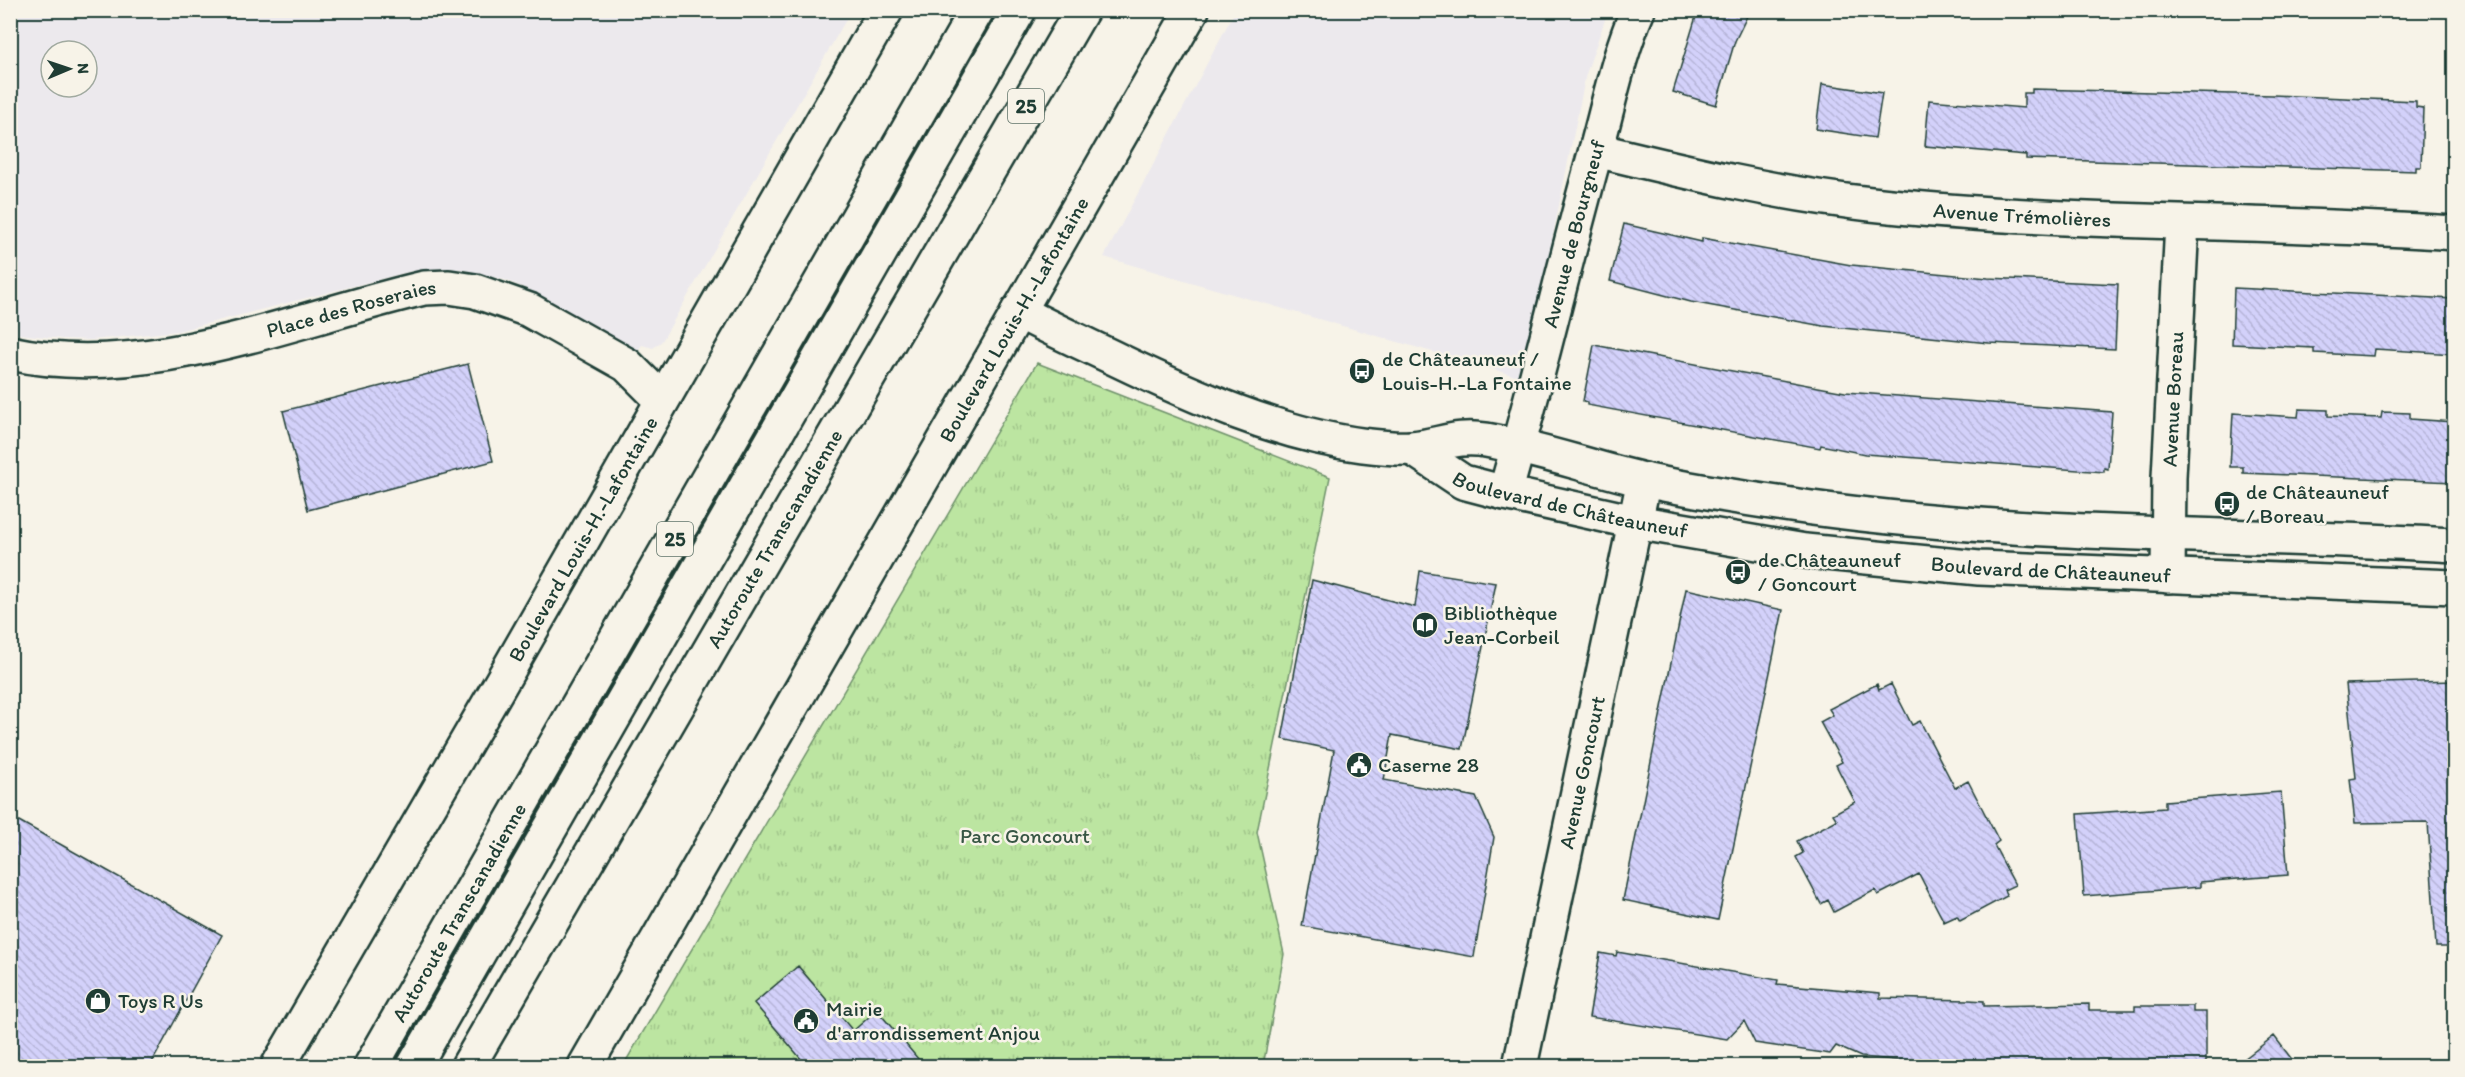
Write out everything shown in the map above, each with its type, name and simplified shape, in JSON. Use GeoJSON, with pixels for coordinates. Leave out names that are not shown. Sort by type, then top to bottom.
{"type":"FeatureCollection","features":[{"type":"Feature","properties":{"kind":"main road","name":"Boulevard Louis-H.-Lafontaine"},"geometry":{"type":"LineString","coordinates":[[278,1066],[886,10]]}},
{"type":"Feature","properties":{"kind":"main road","name":"Autoroute Transcanadienne"},"geometry":{"type":"LineString","coordinates":[[371,1066],[977,10]]}},
{"type":"Feature","properties":{"kind":"main road"},"geometry":{"type":"LineString","coordinates":[[414,1066],[1020,10]]}},
{"type":"Feature","properties":{"kind":"main road","name":"Autoroute Transcanadienne"},"geometry":{"type":"LineString","coordinates":[[468,1066],[1082,10]]}},
{"type":"Feature","properties":{"kind":"main road","name":"Boulevard Louis-H.-Lafontaine"},"geometry":{"type":"LineString","coordinates":[[585,1066],[1192,10]]}},
{"type":"Feature","properties":{"kind":"main road","name":"Avenue de Bourgneuf"},"geometry":{"type":"LineString","coordinates":[[1505,493],[1584,191],[1615,80],[1638,10]]}},
{"type":"Feature","properties":{"kind":"main road","name":"Avenue Trémolières"},"geometry":{"type":"LineString","coordinates":[[1596,150],[1702,176],[1869,204],[1947,212],[2182,223],[2282,224],[2454,233]]}},
{"type":"Feature","properties":{"kind":"main road","name":"Avenue Boreau"},"geometry":{"type":"LineString","coordinates":[[2168,576],[2167,532],[2182,223]]}},
{"type":"Feature","properties":{"kind":"main road","name":"Place des Roseraies"},"geometry":{"type":"LineString","coordinates":[[10,353],[86,360],[152,356],[184,351],[416,290],[449,287],[475,291],[502,299],[567,330],[627,365],[662,400]]}},
{"type":"Feature","properties":{"kind":"main road","name":"Boulevard de Châteauneuf"},"geometry":{"type":"LineString","coordinates":[[1018,311],[1160,380],[1226,408],[1283,428],[1361,445],[1412,448],[1456,438],[1482,439],[1519,446],[1644,480],[1811,508],[1897,518],[2076,530],[2454,545]]}},
{"type":"Feature","properties":{"kind":"main road","name":"Boulevard de Châteauneuf"},"geometry":{"type":"LineString","coordinates":[[1412,448],[1463,482],[1505,493],[1635,522],[1806,551],[1894,561],[2049,572],[2454,587]]}},
{"type":"Feature","properties":{"kind":"main road","name":"Avenue Goncourt"},"geometry":{"type":"LineString","coordinates":[[1520,1066],[1644,480]]}},
{"type":"Feature","properties":{"kind":"shaded area"},"geometry":{"type":"Polygon","coordinates":[[[11,10],[851,11],[662,341],[653,348],[642,345],[638,350],[527,289],[505,280],[459,269],[412,271],[178,331],[92,340],[11,333],[10,231],[16,196],[19,147],[11,80],[11,10]]]}},
{"type":"Feature","properties":{"kind":"shaded area"},"geometry":{"type":"Polygon","coordinates":[[[1235,11],[1608,11],[1586,74],[1535,322],[1519,377],[1104,257],[1235,11]]]}},
{"type":"Feature","properties":{"kind":"green space","name":"Parc Goncourt"},"geometry":{"type":"Polygon","coordinates":[[[1037,363],[1330,477],[1257,832],[1284,954],[1263,1066],[623,1066],[1037,363]]]}},
{"type":"Feature","properties":{"kind":"building"},"geometry":{"type":"Polygon","coordinates":[[[1698,10],[1750,10],[1735,41],[1716,105],[1673,92],[1698,10]]]}},
{"type":"Feature","properties":{"kind":"building"},"geometry":{"type":"Polygon","coordinates":[[[1822,84],[1882,93],[1875,138],[1816,129],[1822,84]]]}},
{"type":"Feature","properties":{"kind":"building"},"geometry":{"type":"Polygon","coordinates":[[[2032,89],[2416,101],[2416,107],[2423,108],[2421,167],[2416,167],[2416,171],[2026,159],[2026,155],[1925,146],[1929,100],[2024,108],[2024,93],[2032,93],[2032,89]]]}},
{"type":"Feature","properties":{"kind":"building"},"geometry":{"type":"Polygon","coordinates":[[[1624,224],[1702,242],[1702,238],[1851,265],[1988,278],[2118,284],[2115,349],[1989,343],[1823,326],[1691,302],[1610,281],[1624,224]]]}},
{"type":"Feature","properties":{"kind":"building"},"geometry":{"type":"Polygon","coordinates":[[[2234,288],[2454,299],[2454,354],[2375,349],[2374,356],[2314,353],[2314,348],[2232,344],[2234,288]]]}},
{"type":"Feature","properties":{"kind":"building"},"geometry":{"type":"Polygon","coordinates":[[[1594,345],[1845,392],[2112,412],[2108,469],[2104,468],[2104,472],[1865,454],[1821,445],[1820,448],[1587,405],[1587,402],[1583,401],[1594,345]]]}},
{"type":"Feature","properties":{"kind":"building"},"geometry":{"type":"Polygon","coordinates":[[[468,364],[493,461],[308,510],[283,411],[468,364]]]}},
{"type":"Feature","properties":{"kind":"building"},"geometry":{"type":"Polygon","coordinates":[[[2299,409],[2328,410],[2328,416],[2381,418],[2382,412],[2410,413],[2410,419],[2454,422],[2454,482],[2243,473],[2243,467],[2230,467],[2233,413],[2298,417],[2299,409]]]}},
{"type":"Feature","properties":{"kind":"building","name":"Caserne 28"},"geometry":{"type":"Polygon","coordinates":[[[1420,571],[1496,583],[1462,749],[1392,735],[1384,780],[1476,797],[1494,837],[1474,957],[1302,926],[1334,750],[1282,739],[1312,580],[1415,607],[1420,571]]]}},
{"type":"Feature","properties":{"kind":"building"},"geometry":{"type":"Polygon","coordinates":[[[1686,589],[1783,610],[1718,920],[1623,900],[1686,589]]]}},
{"type":"Feature","properties":{"kind":"building"},"geometry":{"type":"Polygon","coordinates":[[[2454,681],[2454,947],[2436,947],[2428,822],[2355,823],[2350,779],[2356,778],[2346,684],[2454,681]]]}},
{"type":"Feature","properties":{"kind":"building"},"geometry":{"type":"Polygon","coordinates":[[[1877,684],[1879,690],[1891,684],[1912,725],[1920,721],[1955,788],[1968,781],[1999,841],[1994,845],[2015,885],[2004,890],[2007,896],[1960,921],[1957,916],[1944,922],[1919,874],[1878,895],[1875,890],[1834,912],[1828,900],[1821,904],[1796,857],[1803,853],[1797,841],[1837,820],[1833,814],[1855,802],[1836,765],[1842,762],[1820,722],[1833,715],[1829,709],[1877,684]]]}},
{"type":"Feature","properties":{"kind":"building"},"geometry":{"type":"Polygon","coordinates":[[[2281,792],[2288,875],[2200,882],[2200,887],[2084,896],[2078,814],[2165,808],[2165,801],[2281,792]]]}},
{"type":"Feature","properties":{"kind":"building","name":"Toys R Us"},"geometry":{"type":"Polygon","coordinates":[[[10,816],[222,935],[150,1066],[10,1066],[10,816]]]}},
{"type":"Feature","properties":{"kind":"building"},"geometry":{"type":"Polygon","coordinates":[[[1617,952],[1778,980],[1777,984],[1880,993],[1880,998],[1984,1001],[1984,1006],[2089,1004],[2089,1010],[2135,1010],[2135,1006],[2193,1006],[2193,1012],[2206,1012],[2206,1066],[2012,1066],[1967,1064],[1964,1060],[1940,1058],[1935,1062],[1907,1061],[1861,1057],[1836,1046],[1830,1054],[1755,1043],[1744,1021],[1727,1039],[1589,1017],[1600,953],[1616,956],[1617,952]]]}},
{"type":"Feature","properties":{"kind":"building","name":"Mairie d'arrondissement Anjou"},"geometry":{"type":"Polygon","coordinates":[[[798,966],[853,1031],[877,1010],[924,1066],[807,1066],[754,1003],[798,966]]]}},
{"type":"Feature","properties":{"kind":"building"},"geometry":{"type":"Polygon","coordinates":[[[2274,1036],[2297,1066],[2235,1066],[2274,1036]]]}},
{"type":"Feature","properties":{"kind":"place","name":"de Châteauneuf / Louis-H.-La Fontaine"},"geometry":{"type":"Point","coordinates":[1362,371]}},
{"type":"Feature","properties":{"kind":"place","name":"de Châteauneuf / Boreau"},"geometry":{"type":"Point","coordinates":[2227,504]}},
{"type":"Feature","properties":{"kind":"place","name":"de Châteauneuf / Goncourt"},"geometry":{"type":"Point","coordinates":[1738,572]}},
{"type":"Feature","properties":{"kind":"place","name":"Bibliothèque Jean-Corbeil"},"geometry":{"type":"Point","coordinates":[1425,625]}},
{"type":"Feature","properties":{"kind":"place","name":"Caserne 28"},"geometry":{"type":"Point","coordinates":[1359,765]}},
{"type":"Feature","properties":{"kind":"place","name":"Toys R Us"},"geometry":{"type":"Point","coordinates":[98,1001]}},
{"type":"Feature","properties":{"kind":"place","name":"Mairie d'arrondissement Anjou"},"geometry":{"type":"Point","coordinates":[806,1021]}}]}
